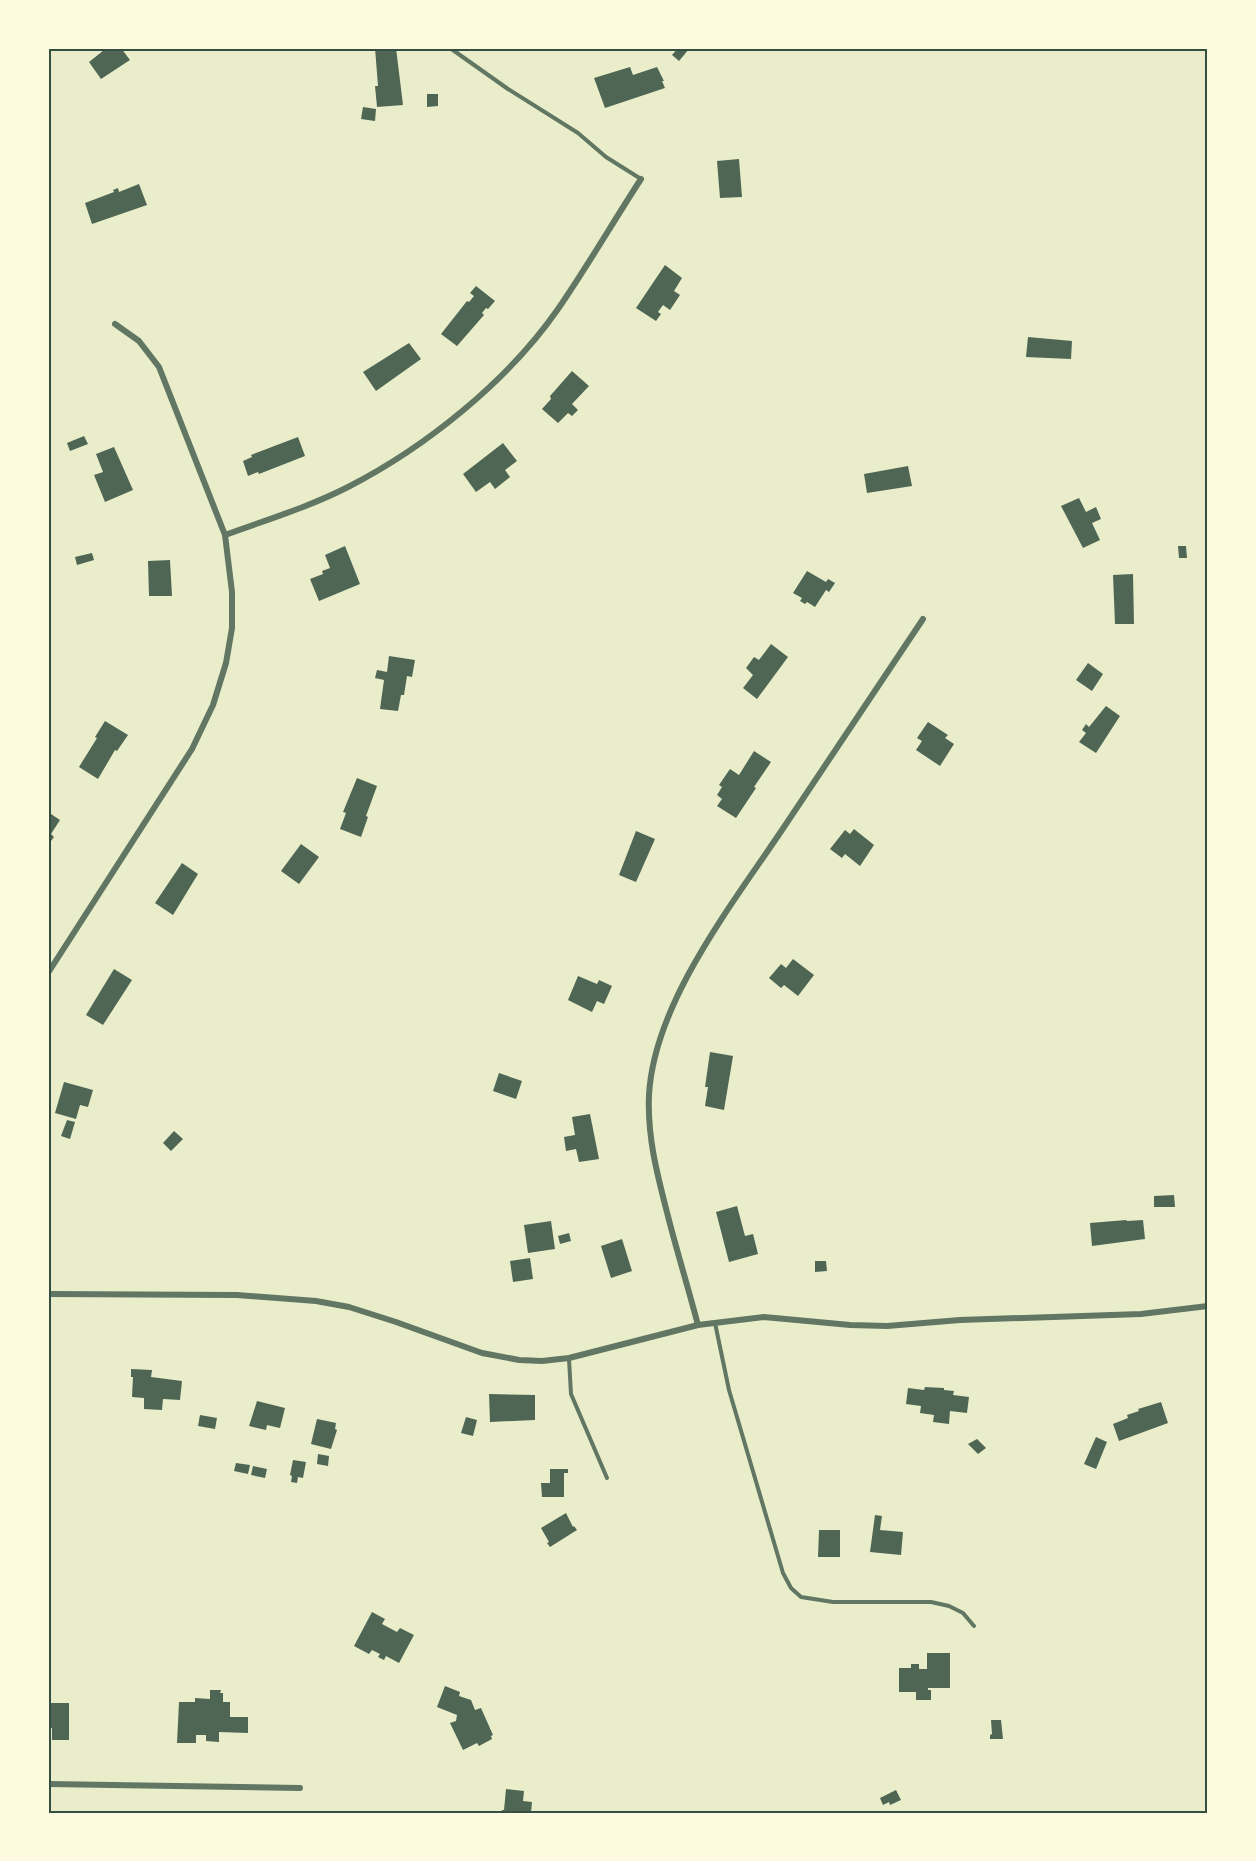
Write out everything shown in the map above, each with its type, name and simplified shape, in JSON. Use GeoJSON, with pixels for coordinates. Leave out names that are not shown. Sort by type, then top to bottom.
{"type":"FeatureCollection","features":[{"type":"Feature","properties":{"kind":"street"},"geometry":{"type":"LineString","coordinates":[[225,535],[310,504],[347,487],[398,458],[435,433],[471,403],[504,371],[557,310],[641,179]]}},
{"type":"Feature","properties":{"kind":"street"},"geometry":{"type":"LineString","coordinates":[[48,973],[192,749],[213,705],[226,663],[232,628],[232,592],[225,535],[159,367],[139,341],[116,324]]}},
{"type":"Feature","properties":{"kind":"street"},"geometry":{"type":"LineString","coordinates":[[698,1325],[654,1163],[649,1094],[656,1054],[670,1012],[690,971],[923,619]]}},
{"type":"Feature","properties":{"kind":"street"},"geometry":{"type":"LineString","coordinates":[[48,1294],[237,1295],[316,1301],[350,1307],[482,1353],[519,1360],[542,1361],[568,1358],[698,1325],[764,1317],[887,1326],[960,1320],[1142,1314],[1208,1306]]}},
{"type":"Feature","properties":{"kind":"street"},"geometry":{"type":"LineString","coordinates":[[48,1784],[300,1788]]}},
{"type":"Feature","properties":{"kind":"lane"},"geometry":{"type":"LineString","coordinates":[[450,48],[508,89],[578,133],[606,157],[641,179]]}},
{"type":"Feature","properties":{"kind":"lane"},"geometry":{"type":"LineString","coordinates":[[715,1322],[729,1390],[783,1573],[790,1588],[801,1597],[832,1602],[931,1602],[949,1606],[963,1613],[974,1626]]}},
{"type":"Feature","properties":{"kind":"lane"},"geometry":{"type":"LineString","coordinates":[[568,1358],[571,1394],[607,1478]]}},
{"type":"Feature","properties":{"kind":"building"},"geometry":{"type":"Polygon","coordinates":[[[103,48],[121,48],[130,60],[101,79],[89,62],[104,50],[103,48]]]}},
{"type":"Feature","properties":{"kind":"building"},"geometry":{"type":"Polygon","coordinates":[[[375,48],[396,48],[403,105],[377,107],[375,48]]]}},
{"type":"Feature","properties":{"kind":"building"},"geometry":{"type":"Polygon","coordinates":[[[678,48],[689,49],[679,61],[672,55],[678,48]]]}},
{"type":"Feature","properties":{"kind":"building"},"geometry":{"type":"Polygon","coordinates":[[[630,67],[633,75],[657,67],[665,88],[605,108],[594,78],[630,67]]]}},
{"type":"Feature","properties":{"kind":"building"},"geometry":{"type":"Polygon","coordinates":[[[427,94],[438,94],[438,106],[427,107],[427,94]]]}},
{"type":"Feature","properties":{"kind":"building"},"geometry":{"type":"Polygon","coordinates":[[[363,107],[376,109],[375,121],[361,119],[363,107]]]}},
{"type":"Feature","properties":{"kind":"building"},"geometry":{"type":"Polygon","coordinates":[[[739,159],[742,197],[720,198],[717,161],[739,159]]]}},
{"type":"Feature","properties":{"kind":"building"},"geometry":{"type":"Polygon","coordinates":[[[139,184],[147,205],[92,224],[85,203],[114,192],[113,190],[118,188],[119,192],[139,184]]]}},
{"type":"Feature","properties":{"kind":"building"},"geometry":{"type":"Polygon","coordinates":[[[665,265],[682,278],[674,291],[680,295],[670,310],[663,305],[656,321],[636,308],[665,265]]]}},
{"type":"Feature","properties":{"kind":"building"},"geometry":{"type":"Polygon","coordinates":[[[476,286],[495,301],[488,309],[486,308],[482,313],[484,315],[457,346],[441,334],[467,301],[469,302],[474,296],[470,293],[476,286]]]}},
{"type":"Feature","properties":{"kind":"building"},"geometry":{"type":"Polygon","coordinates":[[[1028,337],[1072,341],[1071,359],[1026,357],[1028,337]]]}},
{"type":"Feature","properties":{"kind":"building"},"geometry":{"type":"Polygon","coordinates":[[[409,343],[421,359],[376,391],[363,372],[409,343]]]}},
{"type":"Feature","properties":{"kind":"building"},"geometry":{"type":"Polygon","coordinates":[[[572,371],[589,386],[572,404],[578,410],[572,416],[568,413],[558,423],[542,409],[572,371]]]}},
{"type":"Feature","properties":{"kind":"building"},"geometry":{"type":"Polygon","coordinates":[[[84,436],[88,444],[70,451],[67,443],[84,436]]]}},
{"type":"Feature","properties":{"kind":"building"},"geometry":{"type":"Polygon","coordinates":[[[298,437],[305,456],[248,476],[243,461],[252,457],[251,455],[298,437]]]}},
{"type":"Feature","properties":{"kind":"building"},"geometry":{"type":"Polygon","coordinates":[[[503,443],[517,461],[505,470],[510,477],[495,489],[490,482],[476,492],[463,474],[503,443]]]}},
{"type":"Feature","properties":{"kind":"building"},"geometry":{"type":"Polygon","coordinates":[[[114,447],[133,490],[105,502],[94,475],[103,472],[96,454],[114,447]]]}},
{"type":"Feature","properties":{"kind":"building"},"geometry":{"type":"Polygon","coordinates":[[[908,466],[912,486],[867,493],[864,474],[908,466]]]}},
{"type":"Feature","properties":{"kind":"building"},"geometry":{"type":"Polygon","coordinates":[[[1079,498],[1086,512],[1096,507],[1101,519],[1092,523],[1100,540],[1083,548],[1061,506],[1079,498]]]}},
{"type":"Feature","properties":{"kind":"building"},"geometry":{"type":"Polygon","coordinates":[[[345,546],[360,584],[319,601],[310,579],[323,574],[322,571],[330,568],[325,555],[345,546]]]}},
{"type":"Feature","properties":{"kind":"building"},"geometry":{"type":"Polygon","coordinates":[[[1178,546],[1186,546],[1187,558],[1179,558],[1178,546]]]}},
{"type":"Feature","properties":{"kind":"building"},"geometry":{"type":"Polygon","coordinates":[[[92,553],[94,560],[77,565],[75,557],[92,553]]]}},
{"type":"Feature","properties":{"kind":"building"},"geometry":{"type":"Polygon","coordinates":[[[170,560],[172,596],[149,596],[148,561],[170,560]]]}},
{"type":"Feature","properties":{"kind":"building"},"geometry":{"type":"Polygon","coordinates":[[[807,571],[826,582],[828,579],[835,583],[829,592],[826,590],[815,607],[800,601],[802,598],[793,593],[807,571]]]}},
{"type":"Feature","properties":{"kind":"building"},"geometry":{"type":"Polygon","coordinates":[[[1133,574],[1134,624],[1115,624],[1113,575],[1133,574]]]}},
{"type":"Feature","properties":{"kind":"building"},"geometry":{"type":"Polygon","coordinates":[[[771,644],[788,657],[757,699],[743,688],[753,675],[746,668],[754,657],[759,660],[771,644]]]}},
{"type":"Feature","properties":{"kind":"building"},"geometry":{"type":"Polygon","coordinates":[[[389,656],[415,660],[412,677],[407,676],[404,695],[401,695],[398,711],[380,709],[384,680],[375,678],[377,670],[387,672],[389,656]]]}},
{"type":"Feature","properties":{"kind":"building"},"geometry":{"type":"Polygon","coordinates":[[[1088,663],[1103,674],[1092,691],[1076,680],[1088,663]]]}},
{"type":"Feature","properties":{"kind":"building"},"geometry":{"type":"Polygon","coordinates":[[[1106,706],[1120,716],[1096,753],[1079,742],[1086,733],[1082,730],[1086,724],[1089,727],[1106,706]]]}},
{"type":"Feature","properties":{"kind":"building"},"geometry":{"type":"Polygon","coordinates":[[[105,721],[128,735],[117,751],[115,750],[98,779],[79,767],[105,721]]]}},
{"type":"Feature","properties":{"kind":"building"},"geometry":{"type":"Polygon","coordinates":[[[928,722],[948,735],[945,738],[954,744],[940,766],[916,750],[922,741],[917,738],[928,722]]]}},
{"type":"Feature","properties":{"kind":"building"},"geometry":{"type":"Polygon","coordinates":[[[754,751],[771,762],[736,818],[717,806],[722,799],[717,795],[722,787],[719,785],[730,769],[739,775],[754,751]]]}},
{"type":"Feature","properties":{"kind":"building"},"geometry":{"type":"Polygon","coordinates":[[[357,778],[377,786],[361,837],[340,829],[346,813],[343,812],[357,778]]]}},
{"type":"Feature","properties":{"kind":"building"},"geometry":{"type":"Polygon","coordinates":[[[48,812],[60,820],[51,834],[54,837],[48,845],[48,812]]]}},
{"type":"Feature","properties":{"kind":"building"},"geometry":{"type":"Polygon","coordinates":[[[854,829],[874,845],[860,866],[845,854],[842,858],[830,849],[845,830],[850,834],[854,829]]]}},
{"type":"Feature","properties":{"kind":"building"},"geometry":{"type":"Polygon","coordinates":[[[636,831],[655,839],[636,882],[619,875],[636,831]]]}},
{"type":"Feature","properties":{"kind":"building"},"geometry":{"type":"Polygon","coordinates":[[[301,844],[319,857],[299,884],[281,871],[301,844]]]}},
{"type":"Feature","properties":{"kind":"building"},"geometry":{"type":"Polygon","coordinates":[[[182,863],[198,874],[173,915],[155,903],[182,863]]]}},
{"type":"Feature","properties":{"kind":"building"},"geometry":{"type":"Polygon","coordinates":[[[793,959],[814,975],[798,996],[784,985],[781,988],[769,978],[781,964],[786,968],[793,959]]]}},
{"type":"Feature","properties":{"kind":"building"},"geometry":{"type":"Polygon","coordinates":[[[114,969],[132,980],[103,1025],[86,1015],[114,969]]]}},
{"type":"Feature","properties":{"kind":"building"},"geometry":{"type":"Polygon","coordinates":[[[578,976],[597,984],[599,980],[612,986],[604,1004],[597,1001],[592,1012],[568,1000],[578,976]]]}},
{"type":"Feature","properties":{"kind":"building"},"geometry":{"type":"Polygon","coordinates":[[[710,1052],[733,1056],[724,1110],[705,1106],[710,1052]]]}},
{"type":"Feature","properties":{"kind":"building"},"geometry":{"type":"Polygon","coordinates":[[[499,1073],[522,1081],[516,1099],[493,1091],[499,1073]]]}},
{"type":"Feature","properties":{"kind":"building"},"geometry":{"type":"Polygon","coordinates":[[[64,1082],[93,1090],[88,1107],[80,1105],[76,1119],[55,1113],[64,1082]]]}},
{"type":"Feature","properties":{"kind":"building"},"geometry":{"type":"Polygon","coordinates":[[[590,1114],[599,1159],[579,1162],[576,1149],[566,1151],[564,1137],[575,1135],[572,1117],[590,1114]]]}},
{"type":"Feature","properties":{"kind":"building"},"geometry":{"type":"Polygon","coordinates":[[[67,1120],[75,1122],[70,1139],[61,1136],[67,1120]]]}},
{"type":"Feature","properties":{"kind":"building"},"geometry":{"type":"Polygon","coordinates":[[[174,1131],[183,1139],[171,1151],[163,1143],[174,1131]]]}},
{"type":"Feature","properties":{"kind":"building"},"geometry":{"type":"Polygon","coordinates":[[[1174,1195],[1175,1207],[1154,1207],[1154,1196],[1174,1195]]]}},
{"type":"Feature","properties":{"kind":"building"},"geometry":{"type":"Polygon","coordinates":[[[737,1206],[745,1236],[753,1234],[758,1254],[729,1262],[716,1212],[737,1206]]]}},
{"type":"Feature","properties":{"kind":"building"},"geometry":{"type":"Polygon","coordinates":[[[1143,1220],[1145,1239],[1092,1246],[1090,1223],[1143,1220]]]}},
{"type":"Feature","properties":{"kind":"building"},"geometry":{"type":"Polygon","coordinates":[[[551,1221],[555,1249],[528,1253],[524,1225],[551,1221]]]}},
{"type":"Feature","properties":{"kind":"building"},"geometry":{"type":"Polygon","coordinates":[[[569,1233],[571,1241],[560,1244],[558,1236],[569,1233]]]}},
{"type":"Feature","properties":{"kind":"building"},"geometry":{"type":"Polygon","coordinates":[[[622,1239],[632,1271],[611,1278],[601,1246],[622,1239]]]}},
{"type":"Feature","properties":{"kind":"building"},"geometry":{"type":"Polygon","coordinates":[[[530,1258],[533,1279],[513,1282],[510,1261],[530,1258]]]}},
{"type":"Feature","properties":{"kind":"building"},"geometry":{"type":"Polygon","coordinates":[[[815,1261],[826,1261],[827,1271],[815,1272],[815,1261]]]}},
{"type":"Feature","properties":{"kind":"building"},"geometry":{"type":"Polygon","coordinates":[[[131,1369],[152,1370],[151,1377],[182,1381],[180,1400],[163,1399],[162,1410],[144,1409],[144,1398],[132,1397],[131,1369]]]}},
{"type":"Feature","properties":{"kind":"building"},"geometry":{"type":"Polygon","coordinates":[[[925,1387],[944,1388],[944,1390],[954,1391],[953,1395],[969,1397],[967,1413],[950,1411],[949,1424],[933,1422],[934,1415],[920,1413],[921,1406],[906,1404],[908,1388],[924,1390],[925,1387]]]}},
{"type":"Feature","properties":{"kind":"building"},"geometry":{"type":"Polygon","coordinates":[[[489,1394],[535,1395],[535,1420],[490,1422],[489,1394]]]}},
{"type":"Feature","properties":{"kind":"building"},"geometry":{"type":"Polygon","coordinates":[[[257,1401],[285,1408],[280,1428],[267,1425],[266,1430],[249,1426],[257,1401]]]}},
{"type":"Feature","properties":{"kind":"building"},"geometry":{"type":"Polygon","coordinates":[[[1161,1402],[1168,1423],[1119,1441],[1113,1424],[1128,1418],[1127,1415],[1139,1411],[1138,1409],[1161,1402]]]}},
{"type":"Feature","properties":{"kind":"building"},"geometry":{"type":"Polygon","coordinates":[[[200,1415],[217,1418],[215,1429],[198,1426],[200,1415]]]}},
{"type":"Feature","properties":{"kind":"building"},"geometry":{"type":"Polygon","coordinates":[[[466,1417],[477,1420],[473,1436],[461,1433],[466,1417]]]}},
{"type":"Feature","properties":{"kind":"building"},"geometry":{"type":"Polygon","coordinates":[[[317,1419],[336,1423],[335,1429],[337,1430],[331,1449],[311,1444],[317,1419]]]}},
{"type":"Feature","properties":{"kind":"building"},"geometry":{"type":"Polygon","coordinates":[[[1096,1437],[1107,1442],[1096,1469],[1084,1464],[1096,1437]]]}},
{"type":"Feature","properties":{"kind":"building"},"geometry":{"type":"Polygon","coordinates":[[[977,1439],[986,1448],[978,1454],[968,1444],[977,1439]]]}},
{"type":"Feature","properties":{"kind":"building"},"geometry":{"type":"Polygon","coordinates":[[[318,1454],[329,1456],[328,1466],[317,1464],[318,1454]]]}},
{"type":"Feature","properties":{"kind":"building"},"geometry":{"type":"Polygon","coordinates":[[[293,1460],[306,1462],[303,1478],[298,1477],[297,1483],[291,1482],[293,1460]]]}},
{"type":"Feature","properties":{"kind":"building"},"geometry":{"type":"Polygon","coordinates":[[[236,1463],[250,1465],[248,1474],[234,1471],[236,1463]]]}},
{"type":"Feature","properties":{"kind":"building"},"geometry":{"type":"Polygon","coordinates":[[[253,1466],[267,1469],[265,1478],[251,1475],[253,1466]]]}},
{"type":"Feature","properties":{"kind":"building"},"geometry":{"type":"Polygon","coordinates":[[[550,1469],[568,1469],[568,1473],[564,1473],[564,1497],[542,1497],[541,1483],[550,1483],[550,1469]]]}},
{"type":"Feature","properties":{"kind":"building"},"geometry":{"type":"Polygon","coordinates":[[[566,1513],[577,1530],[550,1547],[541,1528],[566,1513]]]}},
{"type":"Feature","properties":{"kind":"building"},"geometry":{"type":"Polygon","coordinates":[[[875,1515],[882,1516],[880,1530],[903,1532],[901,1555],[870,1552],[875,1515]]]}},
{"type":"Feature","properties":{"kind":"building"},"geometry":{"type":"Polygon","coordinates":[[[819,1530],[840,1530],[840,1557],[818,1557],[819,1530]]]}},
{"type":"Feature","properties":{"kind":"building"},"geometry":{"type":"Polygon","coordinates":[[[372,1612],[385,1619],[382,1624],[397,1632],[400,1628],[414,1635],[399,1663],[386,1656],[384,1660],[378,1657],[380,1654],[372,1650],[369,1654],[354,1646],[372,1612]]]}},
{"type":"Feature","properties":{"kind":"building"},"geometry":{"type":"Polygon","coordinates":[[[927,1653],[950,1653],[950,1688],[928,1688],[931,1690],[931,1700],[916,1700],[916,1692],[899,1692],[899,1668],[911,1668],[911,1664],[919,1664],[919,1669],[927,1669],[927,1653]]]}},
{"type":"Feature","properties":{"kind":"building"},"geometry":{"type":"Polygon","coordinates":[[[445,1686],[460,1692],[459,1696],[471,1700],[475,1710],[481,1708],[493,1735],[492,1739],[479,1746],[477,1743],[463,1750],[450,1723],[456,1721],[457,1715],[437,1707],[445,1686]]]}},
{"type":"Feature","properties":{"kind":"building"},"geometry":{"type":"Polygon","coordinates":[[[210,1690],[221,1690],[223,1702],[230,1702],[230,1717],[248,1717],[248,1733],[219,1732],[219,1742],[206,1741],[206,1735],[196,1735],[196,1743],[177,1743],[179,1702],[195,1702],[195,1698],[210,1699],[210,1690]]]}},
{"type":"Feature","properties":{"kind":"building"},"geometry":{"type":"Polygon","coordinates":[[[48,1703],[69,1703],[69,1740],[52,1740],[52,1728],[48,1728],[48,1703]]]}},
{"type":"Feature","properties":{"kind":"building"},"geometry":{"type":"Polygon","coordinates":[[[991,1720],[1001,1720],[1003,1739],[990,1739],[991,1720]]]}},
{"type":"Feature","properties":{"kind":"building"},"geometry":{"type":"Polygon","coordinates":[[[506,1789],[524,1791],[523,1801],[532,1802],[531,1813],[501,1813],[504,1810],[506,1789]]]}},
{"type":"Feature","properties":{"kind":"building"},"geometry":{"type":"Polygon","coordinates":[[[896,1790],[901,1800],[890,1805],[889,1802],[883,1805],[880,1798],[896,1790]]]}}]}
